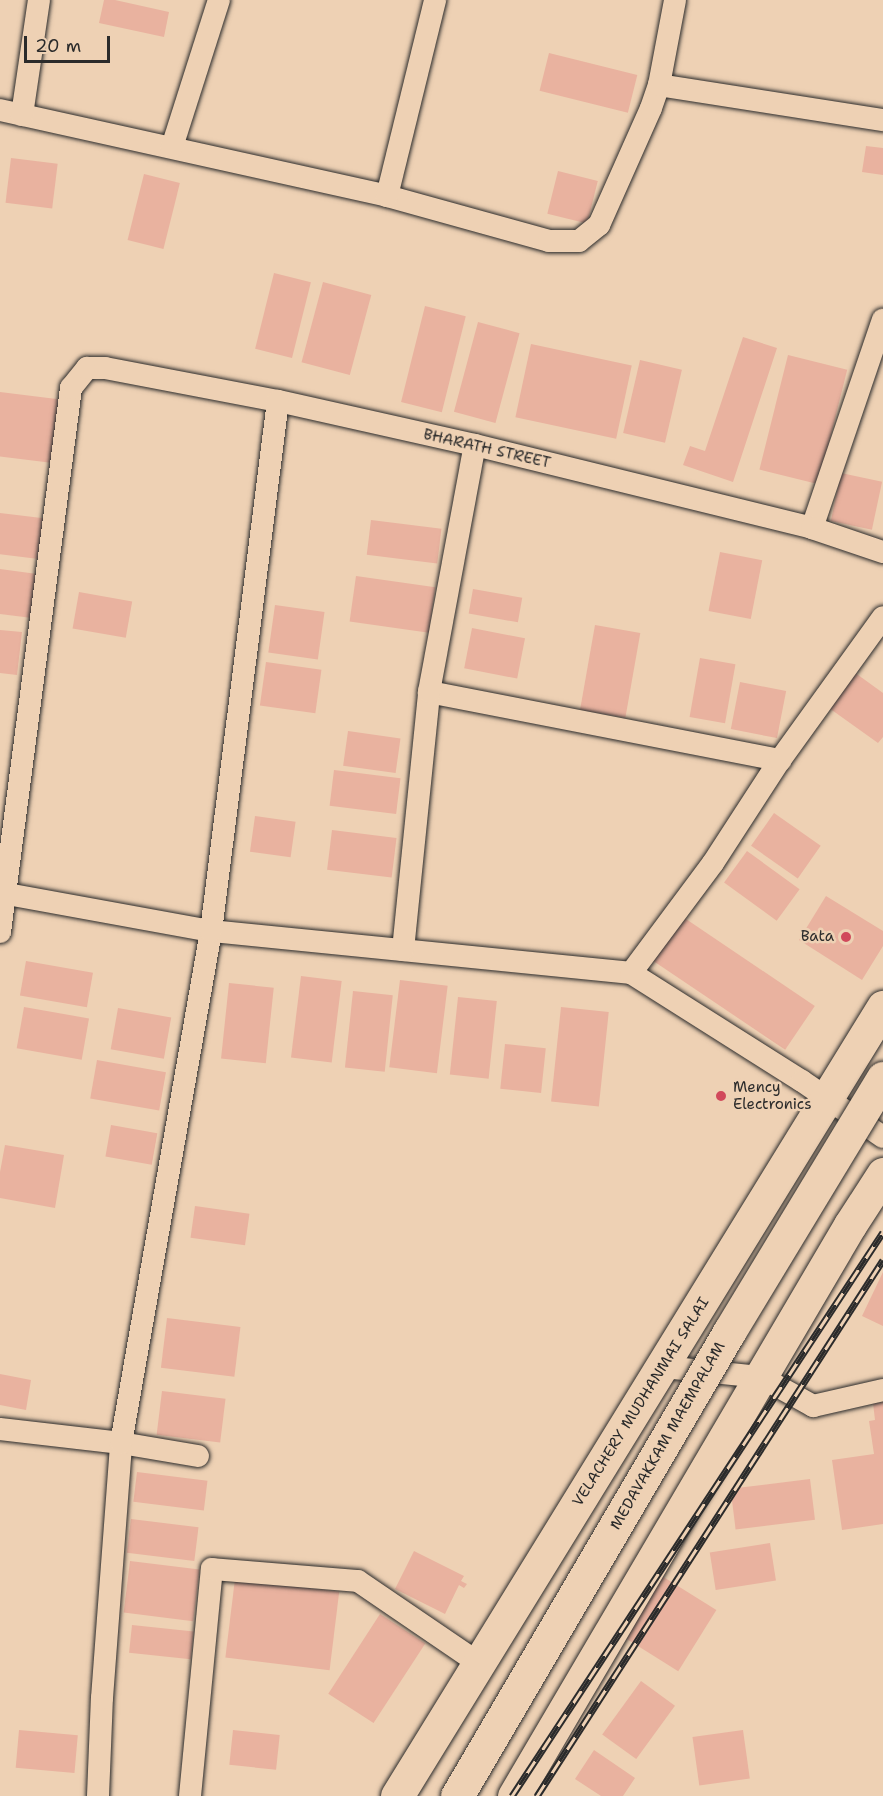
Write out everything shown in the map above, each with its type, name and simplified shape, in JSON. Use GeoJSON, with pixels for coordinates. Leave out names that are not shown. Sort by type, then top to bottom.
{"type":"FeatureCollection","features":[{"type":"Feature","properties":{"kind":"main road","name":"VELACHERY MUDHANMAI SALAI"},"geometry":{"type":"LineString","coordinates":[[397,1796],[664,1367],[883,1007]]}},
{"type":"Feature","properties":{"kind":"main road","name":"MEDAVAKKAM MAEMPALAM"},"geometry":{"type":"LineString","coordinates":[[457,1796],[729,1332],[883,1078]]}},
{"type":"Feature","properties":{"kind":"main road"},"geometry":{"type":"LineString","coordinates":[[514,1796],[883,1174]]}},
{"type":"Feature","properties":{"kind":"street"},"geometry":{"type":"LineString","coordinates":[[22,115],[39,0]]}},
{"type":"Feature","properties":{"kind":"street"},"geometry":{"type":"LineString","coordinates":[[172,147],[219,0]]}},
{"type":"Feature","properties":{"kind":"street"},"geometry":{"type":"LineString","coordinates":[[387,196],[435,0]]}},
{"type":"Feature","properties":{"kind":"street"},"geometry":{"type":"LineString","coordinates":[[0,111],[387,196],[549,241],[579,241],[600,225],[659,85],[675,0]]}},
{"type":"Feature","properties":{"kind":"street"},"geometry":{"type":"LineString","coordinates":[[659,85],[883,120]]}},
{"type":"Feature","properties":{"kind":"street"},"geometry":{"type":"LineString","coordinates":[[812,528],[883,320]]}},
{"type":"Feature","properties":{"kind":"street","name":"BHARATH STREET"},"geometry":{"type":"LineString","coordinates":[[7,894],[71,388],[87,368],[105,368],[278,401],[474,445],[812,528],[883,552]]}},
{"type":"Feature","properties":{"kind":"street"},"geometry":{"type":"LineString","coordinates":[[98,1796],[102,1698],[121,1443],[211,931],[278,401]]}},
{"type":"Feature","properties":{"kind":"street"},"geometry":{"type":"LineString","coordinates":[[403,950],[429,692],[474,445]]}},
{"type":"Feature","properties":{"kind":"street"},"geometry":{"type":"LineString","coordinates":[[630,973],[713,863],[780,760],[883,617]]}},
{"type":"Feature","properties":{"kind":"street"},"geometry":{"type":"LineString","coordinates":[[429,692],[780,760]]}},
{"type":"Feature","properties":{"kind":"street"},"geometry":{"type":"LineString","coordinates":[[0,932],[7,894],[211,931],[630,973],[828,1098],[883,1137]]}},
{"type":"Feature","properties":{"kind":"street"},"geometry":{"type":"LineString","coordinates":[[664,1367],[761,1377],[813,1406],[883,1390]]}},
{"type":"Feature","properties":{"kind":"street"},"geometry":{"type":"LineString","coordinates":[[0,1429],[121,1443],[198,1456]]}},
{"type":"Feature","properties":{"kind":"street"},"geometry":{"type":"LineString","coordinates":[[190,1796],[213,1569],[358,1581],[478,1663]]}},
{"type":"Feature","properties":{"kind":"building"},"geometry":{"type":"Polygon","coordinates":[[[104,0],[115,0],[169,12],[164,37],[99,23],[104,0]]]}},
{"type":"Feature","properties":{"kind":"building"},"geometry":{"type":"Polygon","coordinates":[[[549,53],[637,75],[628,113],[540,91],[549,53]]]}},
{"type":"Feature","properties":{"kind":"building"},"geometry":{"type":"Polygon","coordinates":[[[866,146],[883,148],[883,175],[862,172],[866,146]]]}},
{"type":"Feature","properties":{"kind":"building"},"geometry":{"type":"Polygon","coordinates":[[[11,158],[58,164],[52,208],[6,203],[11,158]]]}},
{"type":"Feature","properties":{"kind":"building"},"geometry":{"type":"Polygon","coordinates":[[[558,171],[598,181],[587,224],[547,214],[558,171]]]}},
{"type":"Feature","properties":{"kind":"building"},"geometry":{"type":"Polygon","coordinates":[[[144,174],[180,183],[163,249],[128,240],[144,174]]]}},
{"type":"Feature","properties":{"kind":"building"},"geometry":{"type":"Polygon","coordinates":[[[274,273],[311,282],[292,358],[255,349],[274,273]]]}},
{"type":"Feature","properties":{"kind":"building"},"geometry":{"type":"Polygon","coordinates":[[[323,282],[371,295],[350,375],[302,362],[323,282]]]}},
{"type":"Feature","properties":{"kind":"building"},"geometry":{"type":"Polygon","coordinates":[[[425,306],[466,316],[442,412],[401,402],[425,306]]]}},
{"type":"Feature","properties":{"kind":"building"},"geometry":{"type":"Polygon","coordinates":[[[478,322],[520,333],[495,423],[454,412],[478,322]]]}},
{"type":"Feature","properties":{"kind":"building"},"geometry":{"type":"Polygon","coordinates":[[[743,337],[777,348],[733,482],[683,465],[690,446],[705,451],[743,337]]]}},
{"type":"Feature","properties":{"kind":"building"},"geometry":{"type":"Polygon","coordinates":[[[531,344],[632,365],[616,439],[515,417],[531,344]]]}},
{"type":"Feature","properties":{"kind":"building"},"geometry":{"type":"Polygon","coordinates":[[[788,355],[847,370],[819,484],[759,469],[788,355]]]}},
{"type":"Feature","properties":{"kind":"building"},"geometry":{"type":"Polygon","coordinates":[[[640,360],[682,370],[665,443],[623,433],[640,360]]]}},
{"type":"Feature","properties":{"kind":"building"},"geometry":{"type":"Polygon","coordinates":[[[0,392],[61,399],[53,463],[0,456],[0,392]]]}},
{"type":"Feature","properties":{"kind":"building"},"geometry":{"type":"Polygon","coordinates":[[[841,473],[882,482],[872,530],[831,521],[841,473]]]}},
{"type":"Feature","properties":{"kind":"building"},"geometry":{"type":"Polygon","coordinates":[[[0,513],[46,519],[41,559],[0,554],[0,513]]]}},
{"type":"Feature","properties":{"kind":"building"},"geometry":{"type":"Polygon","coordinates":[[[371,520],[441,529],[437,563],[367,555],[371,520]]]}},
{"type":"Feature","properties":{"kind":"building"},"geometry":{"type":"Polygon","coordinates":[[[720,552],[762,560],[751,619],[709,611],[720,552]]]}},
{"type":"Feature","properties":{"kind":"building"},"geometry":{"type":"Polygon","coordinates":[[[0,569],[37,574],[32,618],[0,614],[0,569]]]}},
{"type":"Feature","properties":{"kind":"building"},"geometry":{"type":"Polygon","coordinates":[[[356,576],[435,587],[429,633],[350,622],[356,576]]]}},
{"type":"Feature","properties":{"kind":"building"},"geometry":{"type":"Polygon","coordinates":[[[473,589],[522,598],[518,622],[469,614],[473,589]]]}},
{"type":"Feature","properties":{"kind":"building"},"geometry":{"type":"Polygon","coordinates":[[[79,592],[132,601],[126,638],[73,628],[79,592]]]}},
{"type":"Feature","properties":{"kind":"building"},"geometry":{"type":"Polygon","coordinates":[[[275,605],[325,612],[318,659],[268,653],[275,605]]]}},
{"type":"Feature","properties":{"kind":"building"},"geometry":{"type":"Polygon","coordinates":[[[595,625],[640,633],[625,718],[580,710],[595,625]]]}},
{"type":"Feature","properties":{"kind":"building"},"geometry":{"type":"Polygon","coordinates":[[[472,628],[525,638],[517,679],[464,668],[472,628]]]}},
{"type":"Feature","properties":{"kind":"building"},"geometry":{"type":"Polygon","coordinates":[[[0,630],[22,632],[17,675],[0,673],[0,630]]]}},
{"type":"Feature","properties":{"kind":"building"},"geometry":{"type":"Polygon","coordinates":[[[700,658],[735,664],[725,723],[690,717],[700,658]]]}},
{"type":"Feature","properties":{"kind":"building"},"geometry":{"type":"Polygon","coordinates":[[[266,662],[321,670],[315,713],[260,706],[266,662]]]}},
{"type":"Feature","properties":{"kind":"building"},"geometry":{"type":"Polygon","coordinates":[[[854,672],[883,693],[883,737],[878,743],[829,708],[854,672]]]}},
{"type":"Feature","properties":{"kind":"building"},"geometry":{"type":"Polygon","coordinates":[[[740,682],[786,691],[777,738],[731,729],[740,682]]]}},
{"type":"Feature","properties":{"kind":"building"},"geometry":{"type":"Polygon","coordinates":[[[348,731],[400,738],[396,773],[343,766],[348,731]]]}},
{"type":"Feature","properties":{"kind":"building"},"geometry":{"type":"Polygon","coordinates":[[[334,770],[401,778],[396,814],[330,806],[334,770]]]}},
{"type":"Feature","properties":{"kind":"building"},"geometry":{"type":"Polygon","coordinates":[[[774,813],[821,846],[798,878],[751,846],[774,813]]]}},
{"type":"Feature","properties":{"kind":"building"},"geometry":{"type":"Polygon","coordinates":[[[255,816],[296,822],[291,857],[250,852],[255,816]]]}},
{"type":"Feature","properties":{"kind":"building"},"geometry":{"type":"Polygon","coordinates":[[[332,830],[397,838],[392,878],[327,870],[332,830]]]}},
{"type":"Feature","properties":{"kind":"building"},"geometry":{"type":"Polygon","coordinates":[[[747,851],[800,889],[777,921],[724,883],[747,851]]]}},
{"type":"Feature","properties":{"kind":"building"},"geometry":{"type":"Polygon","coordinates":[[[826,896],[883,931],[883,946],[862,980],[799,940],[826,896]]]}},
{"type":"Feature","properties":{"kind":"building"},"geometry":{"type":"Polygon","coordinates":[[[683,917],[815,1006],[785,1050],[653,961],[683,917]]]}},
{"type":"Feature","properties":{"kind":"building"},"geometry":{"type":"Polygon","coordinates":[[[26,961],[93,973],[87,1007],[20,995],[26,961]]]}},
{"type":"Feature","properties":{"kind":"building"},"geometry":{"type":"Polygon","coordinates":[[[301,976],[342,981],[332,1062],[291,1057],[301,976]]]}},
{"type":"Feature","properties":{"kind":"building"},"geometry":{"type":"Polygon","coordinates":[[[400,980],[448,986],[437,1073],[389,1067],[400,980]]]}},
{"type":"Feature","properties":{"kind":"building"},"geometry":{"type":"Polygon","coordinates":[[[229,983],[274,988],[266,1063],[221,1059],[229,983]]]}},
{"type":"Feature","properties":{"kind":"building"},"geometry":{"type":"Polygon","coordinates":[[[353,991],[393,995],[385,1072],[345,1068],[353,991]]]}},
{"type":"Feature","properties":{"kind":"building"},"geometry":{"type":"Polygon","coordinates":[[[458,997],[497,1001],[489,1079],[450,1075],[458,997]]]}},
{"type":"Feature","properties":{"kind":"building"},"geometry":{"type":"Polygon","coordinates":[[[24,1007],[89,1018],[82,1060],[17,1048],[24,1007]]]}},
{"type":"Feature","properties":{"kind":"building"},"geometry":{"type":"Polygon","coordinates":[[[561,1007],[609,1012],[599,1106],[551,1101],[561,1007]]]}},
{"type":"Feature","properties":{"kind":"building"},"geometry":{"type":"Polygon","coordinates":[[[118,1008],[171,1017],[164,1059],[111,1049],[118,1008]]]}},
{"type":"Feature","properties":{"kind":"building"},"geometry":{"type":"Polygon","coordinates":[[[505,1044],[546,1048],[541,1093],[500,1089],[505,1044]]]}},
{"type":"Feature","properties":{"kind":"building"},"geometry":{"type":"Polygon","coordinates":[[[97,1060],[166,1072],[159,1111],[90,1098],[97,1060]]]}},
{"type":"Feature","properties":{"kind":"building"},"geometry":{"type":"Polygon","coordinates":[[[111,1125],[157,1133],[152,1165],[105,1157],[111,1125]]]}},
{"type":"Feature","properties":{"kind":"building"},"geometry":{"type":"Polygon","coordinates":[[[5,1145],[64,1155],[55,1208],[0,1198],[0,1172],[5,1145]]]}},
{"type":"Feature","properties":{"kind":"building"},"geometry":{"type":"Polygon","coordinates":[[[195,1206],[249,1214],[245,1245],[191,1238],[195,1206]]]}},
{"type":"Feature","properties":{"kind":"building"},"geometry":{"type":"Polygon","coordinates":[[[883,1272],[883,1326],[862,1316],[883,1272]]]}},
{"type":"Feature","properties":{"kind":"building"},"geometry":{"type":"Polygon","coordinates":[[[167,1318],[240,1327],[234,1377],[161,1368],[167,1318]]]}},
{"type":"Feature","properties":{"kind":"building"},"geometry":{"type":"Polygon","coordinates":[[[0,1374],[31,1380],[26,1410],[0,1405],[0,1374]]]}},
{"type":"Feature","properties":{"kind":"building"},"geometry":{"type":"Polygon","coordinates":[[[162,1391],[226,1399],[220,1442],[157,1435],[162,1391]]]}},
{"type":"Feature","properties":{"kind":"building"},"geometry":{"type":"Polygon","coordinates":[[[883,1402],[883,1524],[842,1530],[832,1460],[874,1454],[869,1421],[875,1420],[873,1403],[883,1402]]]}},
{"type":"Feature","properties":{"kind":"building"},"geometry":{"type":"Polygon","coordinates":[[[137,1472],[207,1481],[204,1510],[133,1502],[137,1472]]]}},
{"type":"Feature","properties":{"kind":"building"},"geometry":{"type":"Polygon","coordinates":[[[810,1479],[815,1520],[736,1529],[731,1489],[810,1479]]]}},
{"type":"Feature","properties":{"kind":"building"},"geometry":{"type":"Polygon","coordinates":[[[131,1519],[198,1527],[194,1561],[127,1553],[131,1519]]]}},
{"type":"Feature","properties":{"kind":"building"},"geometry":{"type":"Polygon","coordinates":[[[770,1543],[776,1581],[716,1590],[710,1553],[770,1543]]]}},
{"type":"Feature","properties":{"kind":"building"},"geometry":{"type":"Polygon","coordinates":[[[414,1551],[464,1576],[461,1581],[467,1584],[464,1588],[459,1585],[445,1614],[395,1589],[414,1551]]]}},
{"type":"Feature","properties":{"kind":"building"},"geometry":{"type":"Polygon","coordinates":[[[130,1561],[199,1570],[193,1621],[124,1613],[130,1561]]]}},
{"type":"Feature","properties":{"kind":"building"},"geometry":{"type":"Polygon","coordinates":[[[657,1573],[716,1610],[678,1671],[619,1634],[657,1573]]]}},
{"type":"Feature","properties":{"kind":"building"},"geometry":{"type":"Polygon","coordinates":[[[235,1579],[339,1592],[330,1670],[225,1657],[235,1579]]]}},
{"type":"Feature","properties":{"kind":"building"},"geometry":{"type":"Polygon","coordinates":[[[380,1614],[425,1643],[374,1723],[328,1694],[380,1614]]]}},
{"type":"Feature","properties":{"kind":"building"},"geometry":{"type":"Polygon","coordinates":[[[132,1625],[194,1631],[191,1659],[129,1653],[132,1625]]]}},
{"type":"Feature","properties":{"kind":"building"},"geometry":{"type":"Polygon","coordinates":[[[641,1681],[675,1706],[636,1759],[602,1734],[641,1681]]]}},
{"type":"Feature","properties":{"kind":"building"},"geometry":{"type":"Polygon","coordinates":[[[19,1730],[78,1735],[74,1773],[16,1768],[19,1730]]]}},
{"type":"Feature","properties":{"kind":"building"},"geometry":{"type":"Polygon","coordinates":[[[233,1730],[280,1735],[276,1770],[229,1765],[233,1730]]]}},
{"type":"Feature","properties":{"kind":"building"},"geometry":{"type":"Polygon","coordinates":[[[743,1730],[750,1779],[699,1786],[692,1737],[743,1730]]]}},
{"type":"Feature","properties":{"kind":"building"},"geometry":{"type":"Polygon","coordinates":[[[594,1750],[635,1778],[623,1796],[601,1796],[575,1779],[594,1750]]]}},
{"type":"Feature","properties":{"kind":"railway"},"geometry":{"type":"LineString","coordinates":[[512,1796],[883,1232]]}},
{"type":"Feature","properties":{"kind":"railway"},"geometry":{"type":"LineString","coordinates":[[537,1796],[883,1260]]}},
{"type":"Feature","properties":{"kind":"place","name":"Bata"},"geometry":{"type":"Point","coordinates":[846,937]}},
{"type":"Feature","properties":{"kind":"place","name":"Mency Electronics"},"geometry":{"type":"Point","coordinates":[721,1096]}}]}
